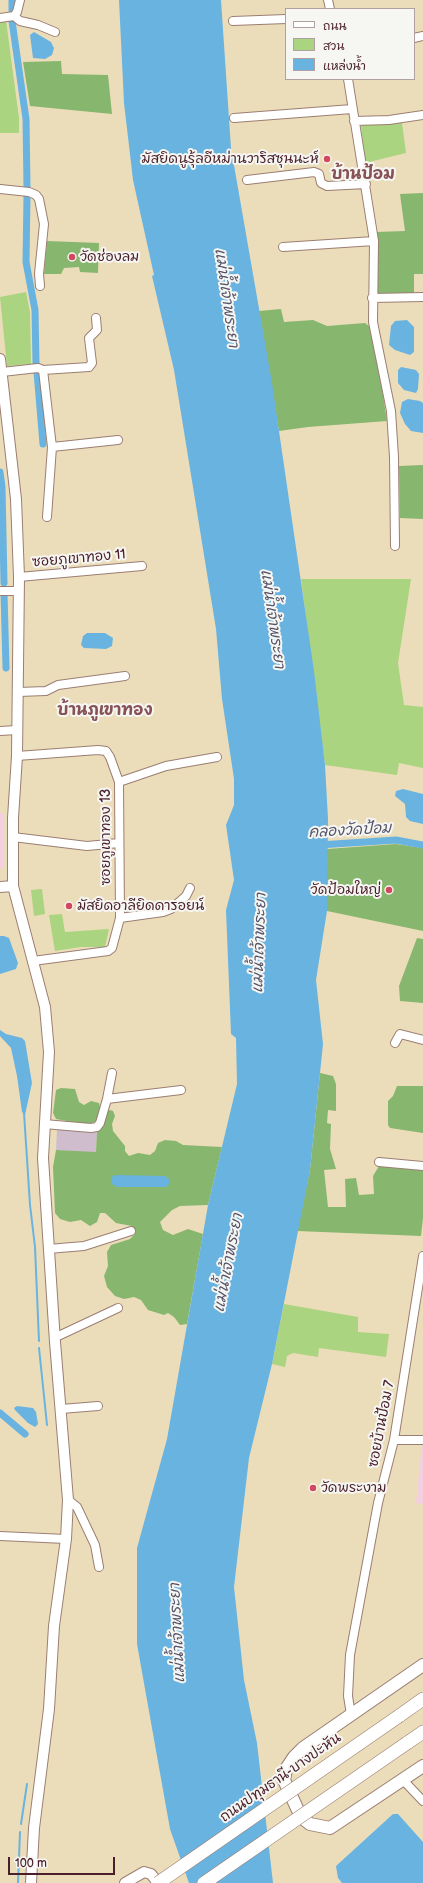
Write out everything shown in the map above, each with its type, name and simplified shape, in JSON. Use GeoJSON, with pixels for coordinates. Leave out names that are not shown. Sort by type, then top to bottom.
{"type":"FeatureCollection","features":[{"type":"Feature","properties":{"kind":"main road"},"geometry":{"type":"LineString","coordinates":[[423,1665],[304,1748],[294,1757],[286,1770],[284,1780],[301,1817],[310,1824],[330,1828],[423,1766]]}},
{"type":"Feature","properties":{"kind":"main road","name":"ถนนปทุมธานี-บางปะหัน"},"geometry":{"type":"LineString","coordinates":[[158,1883],[423,1699]]}},
{"type":"Feature","properties":{"kind":"main road"},"geometry":{"type":"LineString","coordinates":[[204,1883],[423,1732]]}},
{"type":"Feature","properties":{"kind":"street"},"geometry":{"type":"LineString","coordinates":[[14,16],[17,12],[20,0]]}},
{"type":"Feature","properties":{"kind":"street"},"geometry":{"type":"LineString","coordinates":[[0,18],[14,16],[20,21],[55,32]]}},
{"type":"Feature","properties":{"kind":"street"},"geometry":{"type":"LineString","coordinates":[[233,21],[285,19]]}},
{"type":"Feature","properties":{"kind":"street"},"geometry":{"type":"LineString","coordinates":[[348,80],[374,241],[372,298],[373,322],[391,411],[394,457],[395,546]]}},
{"type":"Feature","properties":{"kind":"street"},"geometry":{"type":"LineString","coordinates":[[234,118],[352,109]]}},
{"type":"Feature","properties":{"kind":"street"},"geometry":{"type":"LineString","coordinates":[[354,121],[389,120],[423,115]]}},
{"type":"Feature","properties":{"kind":"street"},"geometry":{"type":"LineString","coordinates":[[247,180],[314,172],[319,174],[321,183],[327,186],[366,184]]}},
{"type":"Feature","properties":{"kind":"street"},"geometry":{"type":"LineString","coordinates":[[0,189],[29,192],[36,195],[39,199],[44,224],[39,274],[40,286]]}},
{"type":"Feature","properties":{"kind":"street"},"geometry":{"type":"LineString","coordinates":[[283,247],[374,241]]}},
{"type":"Feature","properties":{"kind":"street"},"geometry":{"type":"LineString","coordinates":[[372,298],[423,297]]}},
{"type":"Feature","properties":{"kind":"street"},"geometry":{"type":"LineString","coordinates":[[2,372],[38,368],[43,370],[89,367],[92,363],[89,338],[97,330],[96,318]]}},
{"type":"Feature","properties":{"kind":"street"},"geometry":{"type":"LineString","coordinates":[[0,359],[16,499],[19,577],[17,756],[13,837],[13,886],[45,1007],[49,1052],[43,1158],[54,1338],[68,1500],[66,1539],[54,1626],[49,1709],[34,1828],[31,1883]]}},
{"type":"Feature","properties":{"kind":"street"},"geometry":{"type":"LineString","coordinates":[[43,370],[52,447],[47,517]]}},
{"type":"Feature","properties":{"kind":"street"},"geometry":{"type":"LineString","coordinates":[[52,447],[118,440]]}},
{"type":"Feature","properties":{"kind":"street","name":"ซอยภูเขาทอง 11"},"geometry":{"type":"LineString","coordinates":[[19,577],[142,566]]}},
{"type":"Feature","properties":{"kind":"street"},"geometry":{"type":"LineString","coordinates":[[0,592],[18,591]]}},
{"type":"Feature","properties":{"kind":"street"},"geometry":{"type":"LineString","coordinates":[[18,692],[46,691],[58,685],[125,676]]}},
{"type":"Feature","properties":{"kind":"street"},"geometry":{"type":"LineString","coordinates":[[0,731],[17,730]]}},
{"type":"Feature","properties":{"kind":"street","name":"ซอยภูเขาทอง 13"},"geometry":{"type":"LineString","coordinates":[[17,756],[106,751],[110,756],[119,782],[120,918],[112,948],[108,951],[33,961]]}},
{"type":"Feature","properties":{"kind":"street"},"geometry":{"type":"LineString","coordinates":[[119,782],[166,766],[217,757]]}},
{"type":"Feature","properties":{"kind":"street"},"geometry":{"type":"LineString","coordinates":[[13,837],[87,846],[119,843]]}},
{"type":"Feature","properties":{"kind":"street"},"geometry":{"type":"LineString","coordinates":[[0,887],[13,886]]}},
{"type":"Feature","properties":{"kind":"street"},"geometry":{"type":"LineString","coordinates":[[120,918],[163,912],[171,909],[186,896],[190,888]]}},
{"type":"Feature","properties":{"kind":"street"},"geometry":{"type":"LineString","coordinates":[[395,1043],[400,1034],[423,1040]]}},
{"type":"Feature","properties":{"kind":"street"},"geometry":{"type":"LineString","coordinates":[[44,1124],[91,1128],[97,1127],[100,1123],[112,1073]]}},
{"type":"Feature","properties":{"kind":"street"},"geometry":{"type":"LineString","coordinates":[[106,1099],[181,1090]]}},
{"type":"Feature","properties":{"kind":"street"},"geometry":{"type":"LineString","coordinates":[[379,1162],[423,1166]]}},
{"type":"Feature","properties":{"kind":"street"},"geometry":{"type":"LineString","coordinates":[[48,1249],[84,1246],[131,1231]]}},
{"type":"Feature","properties":{"kind":"street","name":"ซอยบ้านป้อม 7"},"geometry":{"type":"LineString","coordinates":[[351,1715],[348,1696],[350,1655],[378,1503],[394,1440],[423,1256]]}},
{"type":"Feature","properties":{"kind":"street"},"geometry":{"type":"LineString","coordinates":[[54,1338],[118,1308]]}},
{"type":"Feature","properties":{"kind":"street"},"geometry":{"type":"LineString","coordinates":[[61,1409],[98,1406]]}},
{"type":"Feature","properties":{"kind":"street"},"geometry":{"type":"LineString","coordinates":[[394,1440],[423,1440]]}},
{"type":"Feature","properties":{"kind":"street"},"geometry":{"type":"LineString","coordinates":[[68,1500],[77,1507],[94,1545],[99,1567]]}},
{"type":"Feature","properties":{"kind":"street"},"geometry":{"type":"LineString","coordinates":[[0,1536],[66,1539]]}},
{"type":"Feature","properties":{"kind":"street"},"geometry":{"type":"LineString","coordinates":[[403,1780],[423,1800]]}},
{"type":"Feature","properties":{"kind":"street"},"geometry":{"type":"LineString","coordinates":[[125,1883],[144,1872],[151,1874],[158,1883]]}},
{"type":"Feature","properties":{"kind":"shaded area"},"geometry":{"type":"Polygon","coordinates":[[[0,813],[4,813],[3,868],[0,869],[0,813]]]}},
{"type":"Feature","properties":{"kind":"shaded area"},"geometry":{"type":"Polygon","coordinates":[[[57,1129],[97,1132],[96,1153],[56,1150],[57,1129]]]}},
{"type":"Feature","properties":{"kind":"shaded area"},"geometry":{"type":"Polygon","coordinates":[[[423,1443],[423,1504],[416,1503],[423,1443]]]}},
{"type":"Feature","properties":{"kind":"green space"},"geometry":{"type":"Polygon","coordinates":[[[0,20],[6,20],[19,118],[19,133],[0,133],[0,20]]]}},
{"type":"Feature","properties":{"kind":"green space"},"geometry":{"type":"Polygon","coordinates":[[[61,61],[62,74],[108,75],[112,114],[30,106],[23,62],[61,61]]]}},
{"type":"Feature","properties":{"kind":"green space"},"geometry":{"type":"Polygon","coordinates":[[[364,123],[402,123],[406,153],[365,163],[361,125],[364,123]]]}},
{"type":"Feature","properties":{"kind":"green space"},"geometry":{"type":"Polygon","coordinates":[[[423,193],[423,274],[414,274],[414,293],[375,293],[376,232],[405,231],[400,194],[423,193]]]}},
{"type":"Feature","properties":{"kind":"green space"},"geometry":{"type":"Polygon","coordinates":[[[47,241],[99,243],[98,273],[80,272],[79,267],[64,268],[61,274],[44,274],[47,241]]]}},
{"type":"Feature","properties":{"kind":"green space"},"geometry":{"type":"Polygon","coordinates":[[[26,292],[30,312],[31,364],[7,366],[0,297],[26,292]]]}},
{"type":"Feature","properties":{"kind":"green space"},"geometry":{"type":"Polygon","coordinates":[[[281,309],[284,322],[313,320],[327,326],[365,323],[369,326],[378,363],[387,421],[308,427],[279,431],[259,311],[281,309]]]}},
{"type":"Feature","properties":{"kind":"green space"},"geometry":{"type":"Polygon","coordinates":[[[423,465],[423,519],[400,518],[399,466],[423,465]]]}},
{"type":"Feature","properties":{"kind":"green space"},"geometry":{"type":"Polygon","coordinates":[[[301,579],[411,579],[398,663],[404,705],[423,707],[423,768],[399,763],[397,775],[325,765],[301,579]]]}},
{"type":"Feature","properties":{"kind":"green space"},"geometry":{"type":"Polygon","coordinates":[[[396,844],[423,848],[423,931],[327,911],[327,849],[396,844]]]}},
{"type":"Feature","properties":{"kind":"green space"},"geometry":{"type":"Polygon","coordinates":[[[42,889],[45,914],[34,916],[31,890],[42,889]]]}},
{"type":"Feature","properties":{"kind":"green space"},"geometry":{"type":"Polygon","coordinates":[[[62,914],[65,932],[109,929],[105,947],[81,947],[55,951],[49,915],[62,914]]]}},
{"type":"Feature","properties":{"kind":"green space"},"geometry":{"type":"Polygon","coordinates":[[[417,938],[423,939],[423,1003],[400,1001],[399,986],[417,938]]]}},
{"type":"Feature","properties":{"kind":"green space"},"geometry":{"type":"Polygon","coordinates":[[[320,1073],[333,1076],[336,1084],[336,1111],[328,1110],[327,1123],[331,1124],[330,1149],[336,1169],[324,1170],[328,1207],[346,1207],[345,1179],[356,1178],[359,1195],[374,1194],[373,1176],[379,1166],[423,1169],[423,1218],[421,1236],[297,1231],[310,1170],[320,1073]]]}},
{"type":"Feature","properties":{"kind":"green space"},"geometry":{"type":"Polygon","coordinates":[[[397,1086],[423,1086],[423,1133],[390,1128],[388,1125],[388,1101],[393,1096],[397,1086]]]}},
{"type":"Feature","properties":{"kind":"green space"},"geometry":{"type":"Polygon","coordinates":[[[61,1088],[75,1089],[79,1102],[84,1105],[91,1101],[99,1103],[100,1108],[96,1121],[88,1125],[56,1119],[53,1113],[56,1090],[61,1088]]]}},
{"type":"Feature","properties":{"kind":"green space"},"geometry":{"type":"Polygon","coordinates":[[[110,1110],[113,1111],[115,1116],[112,1124],[113,1131],[125,1146],[125,1151],[129,1156],[138,1153],[150,1155],[155,1151],[158,1143],[165,1140],[176,1141],[183,1145],[222,1147],[208,1205],[180,1206],[172,1210],[160,1222],[163,1230],[173,1235],[188,1229],[203,1234],[187,1324],[180,1325],[174,1317],[168,1313],[164,1315],[148,1310],[141,1300],[134,1297],[124,1299],[115,1296],[107,1287],[104,1276],[108,1266],[107,1252],[111,1245],[130,1239],[134,1235],[132,1226],[116,1223],[105,1213],[100,1213],[97,1222],[90,1226],[81,1220],[70,1222],[60,1219],[55,1213],[53,1167],[56,1150],[96,1152],[97,1132],[106,1112],[110,1110]]]}},
{"type":"Feature","properties":{"kind":"green space"},"geometry":{"type":"Polygon","coordinates":[[[284,1304],[358,1317],[358,1332],[389,1334],[386,1357],[319,1348],[318,1357],[293,1353],[287,1356],[285,1367],[272,1364],[284,1304]]]}},
{"type":"Feature","properties":{"kind":"water","name":"แม่น้ำเจ้าพระยา"},"geometry":{"type":"Polygon","coordinates":[[[119,0],[221,0],[231,148],[272,383],[314,671],[325,765],[328,819],[327,911],[316,980],[323,1044],[310,1170],[272,1364],[249,1458],[234,1587],[244,1680],[257,1743],[273,1883],[189,1883],[170,1829],[137,1644],[137,1548],[167,1439],[208,1205],[237,1084],[236,1038],[231,1034],[226,910],[234,880],[226,825],[234,805],[234,779],[222,699],[216,629],[174,370],[152,276],[154,275],[133,180],[124,103],[119,0]]]}},
{"type":"Feature","properties":{"kind":"water"},"geometry":{"type":"Polygon","coordinates":[[[34,32],[51,42],[54,48],[52,55],[45,59],[33,58],[30,35],[34,32]]]}},
{"type":"Feature","properties":{"kind":"water"},"geometry":{"type":"Polygon","coordinates":[[[407,320],[414,327],[414,352],[410,355],[395,350],[389,345],[391,326],[395,321],[407,320]]]}},
{"type":"Feature","properties":{"kind":"water"},"geometry":{"type":"Polygon","coordinates":[[[401,367],[416,370],[419,374],[418,389],[416,393],[404,390],[398,383],[398,370],[401,367]]]}},
{"type":"Feature","properties":{"kind":"water"},"geometry":{"type":"Polygon","coordinates":[[[408,399],[423,403],[423,433],[411,431],[405,424],[400,413],[402,402],[408,399]]]}},
{"type":"Feature","properties":{"kind":"water"},"geometry":{"type":"Polygon","coordinates":[[[87,633],[105,633],[113,638],[112,646],[106,649],[84,648],[81,645],[83,636],[87,633]]]}},
{"type":"Feature","properties":{"kind":"water"},"geometry":{"type":"Polygon","coordinates":[[[403,789],[423,794],[423,824],[410,821],[406,817],[405,804],[395,796],[396,791],[403,789]]]}},
{"type":"Feature","properties":{"kind":"water"},"geometry":{"type":"Polygon","coordinates":[[[0,936],[9,938],[18,963],[16,969],[0,974],[0,936]]]}},
{"type":"Feature","properties":{"kind":"water"},"geometry":{"type":"Polygon","coordinates":[[[0,1030],[6,1034],[22,1038],[25,1041],[32,1083],[25,1115],[22,1112],[11,1048],[0,1036],[0,1030]]]}},
{"type":"Feature","properties":{"kind":"water"},"geometry":{"type":"Polygon","coordinates":[[[115,1175],[165,1176],[169,1179],[169,1184],[166,1187],[117,1187],[112,1184],[112,1177],[115,1175]]]}},
{"type":"Feature","properties":{"kind":"water"},"geometry":{"type":"Polygon","coordinates":[[[17,1406],[33,1408],[36,1412],[38,1424],[35,1427],[28,1423],[15,1410],[14,1408],[17,1406]]]}},
{"type":"Feature","properties":{"kind":"water"},"geometry":{"type":"Polygon","coordinates":[[[393,1814],[398,1814],[423,1842],[423,1883],[342,1883],[338,1878],[336,1866],[393,1814]]]}},
{"type":"Feature","properties":{"kind":"waterway"},"geometry":{"type":"LineString","coordinates":[[12,0],[12,10]]}},
{"type":"Feature","properties":{"kind":"waterway"},"geometry":{"type":"LineString","coordinates":[[12,21],[26,119],[27,188]]}},
{"type":"Feature","properties":{"kind":"waterway"},"geometry":{"type":"LineString","coordinates":[[27,196],[26,262],[35,310],[36,363]]}},
{"type":"Feature","properties":{"kind":"waterway"},"geometry":{"type":"LineString","coordinates":[[37,372],[43,444]]}},
{"type":"Feature","properties":{"kind":"waterway"},"geometry":{"type":"LineString","coordinates":[[0,472],[2,487],[4,583]]}},
{"type":"Feature","properties":{"kind":"waterway"},"geometry":{"type":"LineString","coordinates":[[4,593],[6,668]]}},
{"type":"Feature","properties":{"kind":"waterway","name":"คลองวัดป้อม"},"geometry":{"type":"LineString","coordinates":[[319,845],[396,840],[423,845]]}},
{"type":"Feature","properties":{"kind":"waterway"},"geometry":{"type":"LineString","coordinates":[[24,1113],[30,1205],[35,1247],[39,1341]]}},
{"type":"Feature","properties":{"kind":"waterway"},"geometry":{"type":"LineString","coordinates":[[39,1348],[47,1425]]}},
{"type":"Feature","properties":{"kind":"waterway"},"geometry":{"type":"LineString","coordinates":[[0,1413],[25,1434]]}},
{"type":"Feature","properties":{"kind":"waterway"},"geometry":{"type":"LineString","coordinates":[[21,1824],[27,1784]]}},
{"type":"Feature","properties":{"kind":"waterway"},"geometry":{"type":"LineString","coordinates":[[18,1883],[20,1832]]}},
{"type":"Feature","properties":{"kind":"place","name":"มัสยิดนูรุ้ลอีหม่านวาริสซุนนะห์"},"geometry":{"type":"Point","coordinates":[327,159]}},
{"type":"Feature","properties":{"kind":"place","name":"วัดช่องลม"},"geometry":{"type":"Point","coordinates":[72,257]}},
{"type":"Feature","properties":{"kind":"place","name":"วัดป้อมใหญ่"},"geometry":{"type":"Point","coordinates":[389,890]}},
{"type":"Feature","properties":{"kind":"place","name":"มัสยิดอาลียิดดารอยน์"},"geometry":{"type":"Point","coordinates":[69,906]}},
{"type":"Feature","properties":{"kind":"place","name":"วัดพระงาม"},"geometry":{"type":"Point","coordinates":[313,1488]}},
{"type":"Feature","properties":{"kind":"district","name":"บ้านป้อม"},"geometry":{"type":"Point","coordinates":[363,175]}},
{"type":"Feature","properties":{"kind":"district","name":"บ้านภูเขาทอง"},"geometry":{"type":"Point","coordinates":[105,711]}}]}
